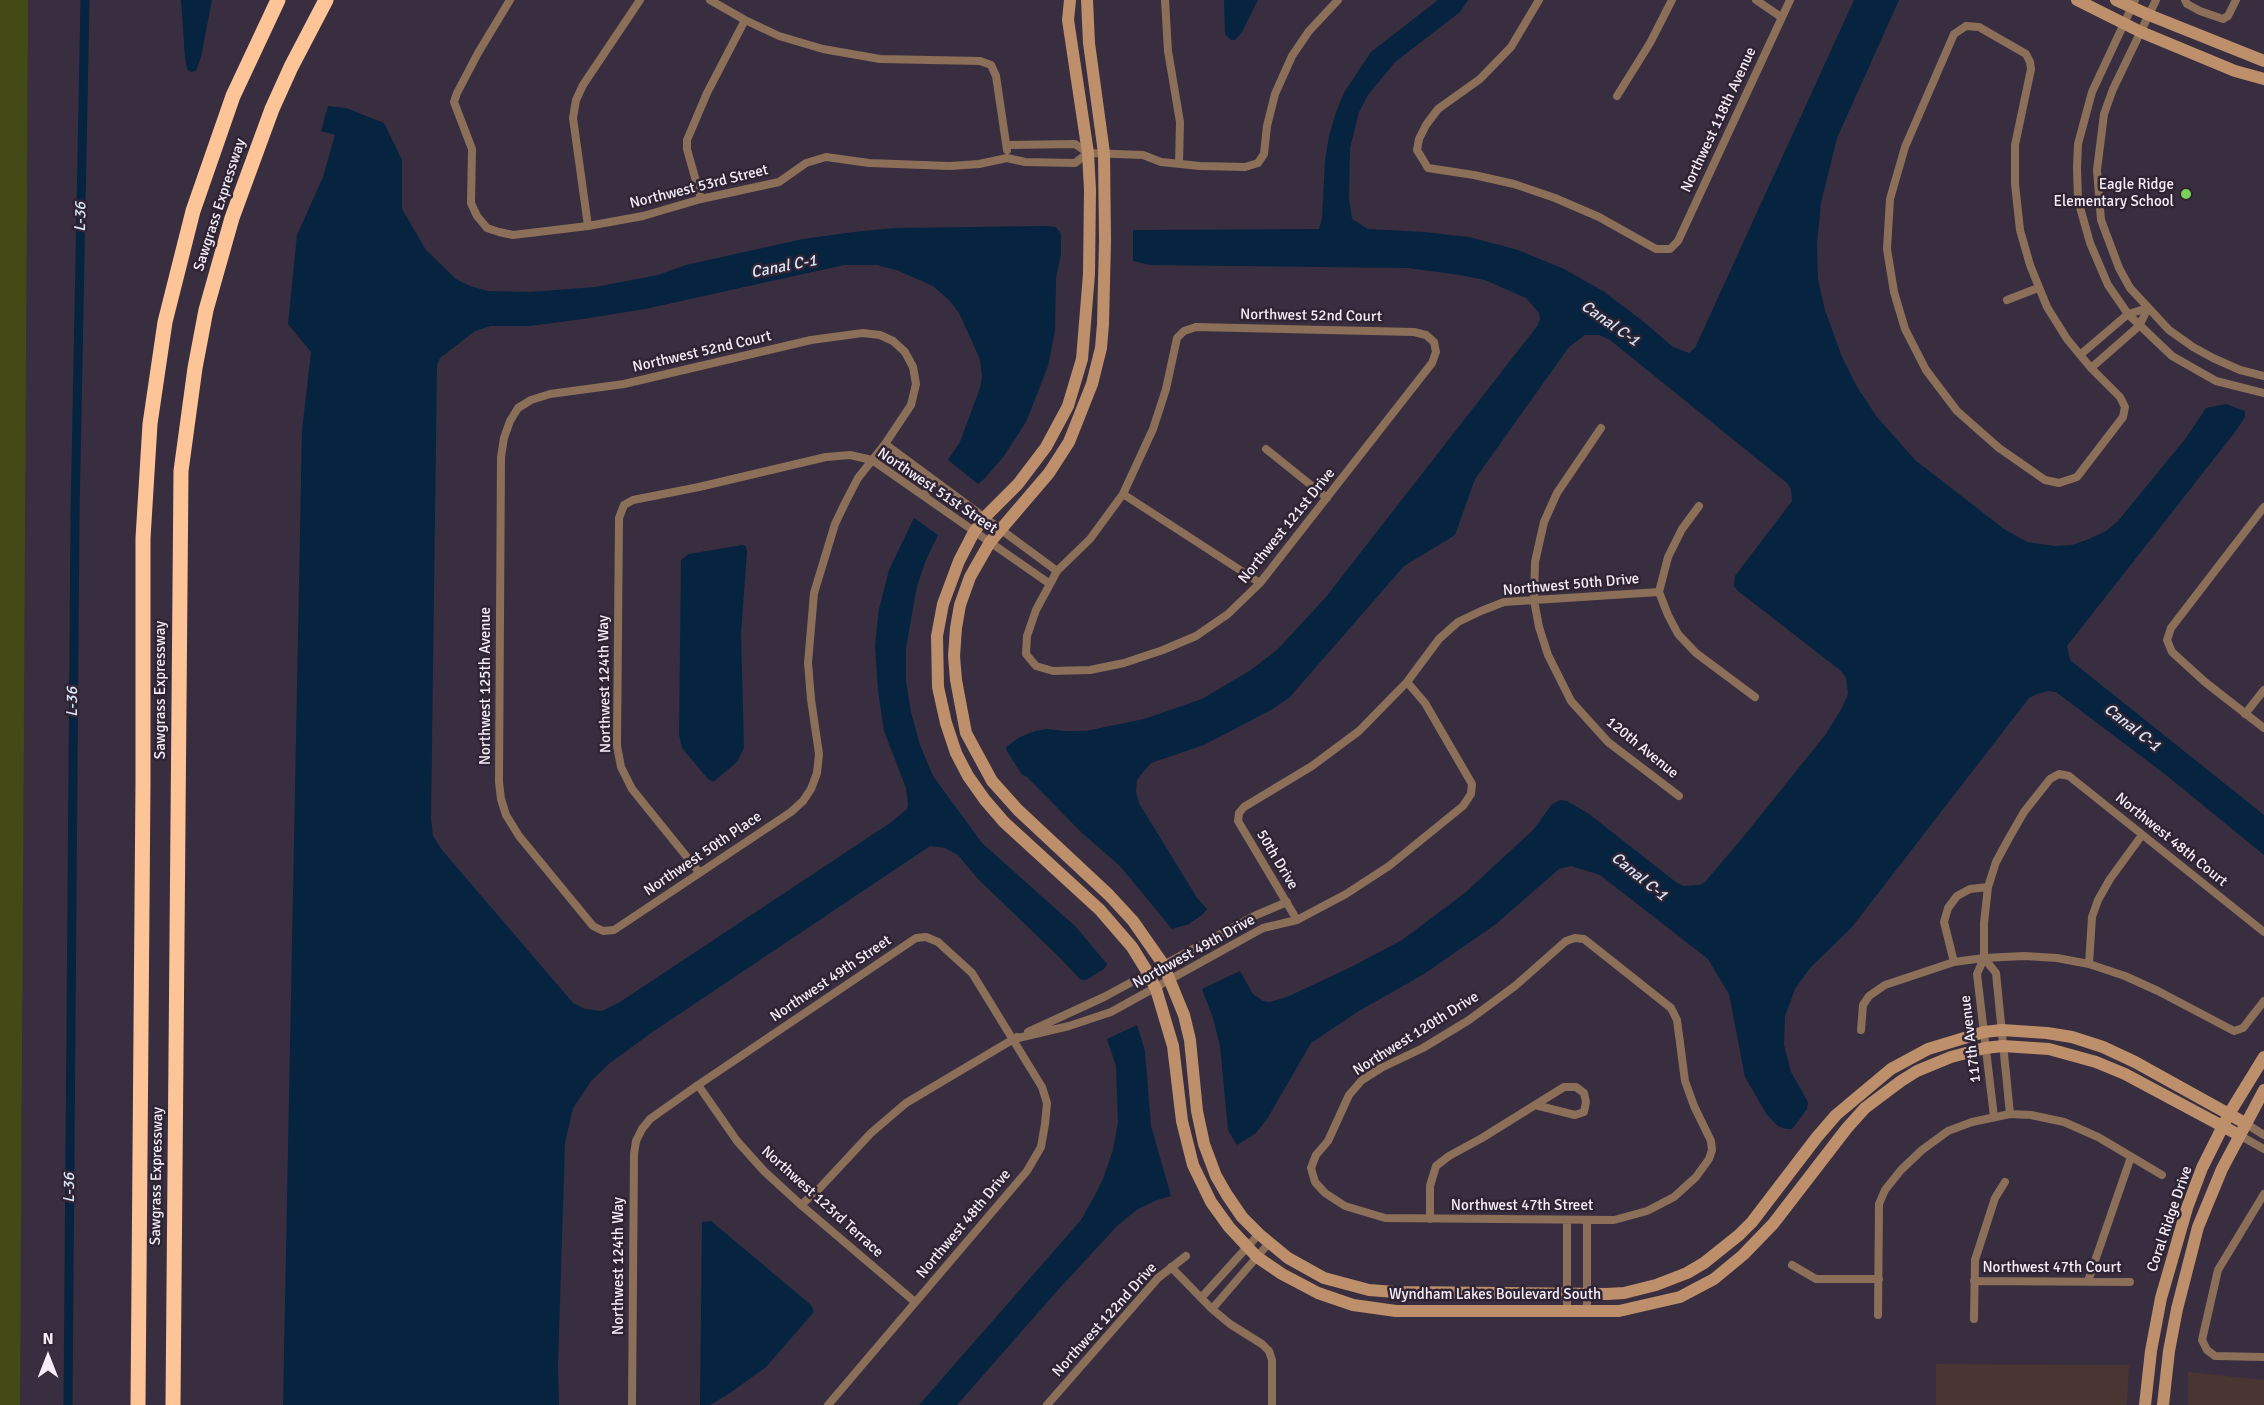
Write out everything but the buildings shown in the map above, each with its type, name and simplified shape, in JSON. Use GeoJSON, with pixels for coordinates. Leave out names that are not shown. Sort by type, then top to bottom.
{"type":"FeatureCollection","features":[{"type":"Feature","properties":{"kind":"highway","name":"Sawgrass Expressway"},"geometry":{"type":"LineString","coordinates":[[138,1405],[143,538],[150,424],[165,322],[193,211],[233,96],[278,0]]}},
{"type":"Feature","properties":{"kind":"highway","name":"Sawgrass Expressway"},"geometry":{"type":"LineString","coordinates":[[173,1405],[181,471],[195,368],[209,301],[232,218],[272,109],[326,0]]}},
{"type":"Feature","properties":{"kind":"street","name":"Northwest 53rd Street"},"geometry":{"type":"LineString","coordinates":[[510,0],[478,53],[454,102],[472,149],[471,203],[477,216],[487,228],[513,235],[588,226],[643,216],[779,182],[806,163],[826,157],[906,166],[979,164],[1006,158],[1025,162],[1075,163],[1088,153]]}},
{"type":"Feature","properties":{"kind":"street"},"geometry":{"type":"LineString","coordinates":[[588,226],[573,118],[576,100],[583,85],[640,0]]}},
{"type":"Feature","properties":{"kind":"street"},"geometry":{"type":"LineString","coordinates":[[710,0],[745,21],[779,36],[823,49],[880,59],[980,61],[991,65],[996,76],[1008,146],[1006,158]]}},
{"type":"Feature","properties":{"kind":"street","name":"Wyndham Lakes Boulevard South"},"geometry":{"type":"LineString","coordinates":[[1070,0],[1068,21],[1088,153],[1090,190],[1089,274],[1082,359],[1068,406],[1046,447],[1018,484],[986,516],[974,532],[950,583],[943,604],[938,636],[938,687],[956,753],[968,776],[985,800],[1005,822],[1111,922],[1132,947],[1148,973],[1156,989],[1173,1046],[1182,1120],[1193,1165],[1210,1202],[1257,1257],[1282,1274],[1318,1293],[1353,1305],[1396,1311],[1618,1311],[1680,1297],[1714,1279],[1761,1237],[1865,1108],[1901,1080],[1917,1071],[1952,1057],[1985,1048],[2003,1046],[2049,1049],[2096,1062],[2132,1077],[2238,1135]]}},
{"type":"Feature","properties":{"kind":"street","name":"Wyndham Lakes Boulevard South"},"geometry":{"type":"LineString","coordinates":[[1087,0],[1089,43],[1104,153],[1101,348],[1092,384],[1069,442],[1049,473],[1000,528],[970,577],[960,605],[956,628],[954,656],[956,680],[966,733],[992,781],[1018,810],[1109,895],[1133,921],[1163,964],[1184,1015],[1191,1040],[1197,1111],[1204,1144],[1216,1176],[1227,1195],[1242,1217],[1259,1234],[1288,1258],[1324,1278],[1369,1290],[1395,1293],[1587,1294],[1624,1293],[1656,1285],[1687,1273],[1725,1248],[1752,1222],[1836,1115],[1891,1068],[1928,1049],[1984,1032],[2001,1030],[2072,1037],[2103,1047],[2135,1062],[2245,1123]]}},
{"type":"Feature","properties":{"kind":"street"},"geometry":{"type":"LineString","coordinates":[[1165,0],[1168,51],[1180,122],[1179,163]]}},
{"type":"Feature","properties":{"kind":"street","name":"Northwest 53rd Street"},"geometry":{"type":"LineString","coordinates":[[1008,146],[1075,144],[1088,153],[1143,155],[1161,162],[1245,167],[1258,163],[1264,154],[1267,126],[1275,94],[1292,56],[1308,31],[1338,0]]}},
{"type":"Feature","properties":{"kind":"street","name":"Northwest 118th Avenue"},"geometry":{"type":"LineString","coordinates":[[1539,0],[1511,47],[1480,79],[1438,110],[1426,125],[1419,139],[1417,150],[1421,160],[1428,168],[1514,184],[1556,198],[1599,217],[1656,249],[1670,249],[1678,241],[1790,0]]}},
{"type":"Feature","properties":{"kind":"street"},"geometry":{"type":"LineString","coordinates":[[1617,96],[1650,43],[1672,0]]}},
{"type":"Feature","properties":{"kind":"street"},"geometry":{"type":"LineString","coordinates":[[1756,0],[1781,17]]}},
{"type":"Feature","properties":{"kind":"street"},"geometry":{"type":"LineString","coordinates":[[2077,0],[2122,24],[2235,70],[2264,79]]}},
{"type":"Feature","properties":{"kind":"street"},"geometry":{"type":"LineString","coordinates":[[2116,0],[2133,4],[2149,15],[2264,61]]}},
{"type":"Feature","properties":{"kind":"street"},"geometry":{"type":"LineString","coordinates":[[2156,0],[2113,89],[2104,114],[2097,170],[2098,203],[2108,240],[2130,288],[2169,330],[2193,347],[2240,370],[2264,376]]}},
{"type":"Feature","properties":{"kind":"street"},"geometry":{"type":"LineString","coordinates":[[2185,0],[2187,4],[2200,11],[2223,19],[2228,16],[2236,0]]}},
{"type":"Feature","properties":{"kind":"street"},"geometry":{"type":"LineString","coordinates":[[2133,4],[2092,92],[2078,144],[2077,177],[2083,219],[2095,258],[2108,285],[2128,314],[2172,356],[2216,381],[2264,393]]}},
{"type":"Feature","properties":{"kind":"street"},"geometry":{"type":"LineString","coordinates":[[701,200],[687,149],[687,140],[707,93],[745,21]]}},
{"type":"Feature","properties":{"kind":"street"},"geometry":{"type":"LineString","coordinates":[[1966,26],[1979,27],[2026,54],[2031,69],[2016,145],[2016,184],[2020,230],[2038,288],[2052,316],[2091,368],[2120,397],[2125,407],[2122,417],[2077,477],[2059,483],[2045,480],[1999,448],[1957,411],[1921,360],[1905,329],[1894,292],[1887,249],[1890,200],[1905,147],[1954,34],[1966,26]]}},
{"type":"Feature","properties":{"kind":"street"},"geometry":{"type":"LineString","coordinates":[[2007,300],[2038,288]]}},
{"type":"Feature","properties":{"kind":"street"},"geometry":{"type":"LineString","coordinates":[[2080,355],[2128,314],[2148,308]]}},
{"type":"Feature","properties":{"kind":"street"},"geometry":{"type":"LineString","coordinates":[[2091,368],[2139,326],[2148,308]]}},
{"type":"Feature","properties":{"kind":"street","name":"Northwest 52nd Court"},"geometry":{"type":"LineString","coordinates":[[1123,494],[1153,429],[1166,389],[1177,338],[1184,331],[1196,327],[1414,332],[1426,335],[1434,342]]}},
{"type":"Feature","properties":{"kind":"street","name":"Northwest 52nd Court"},"geometry":{"type":"LineString","coordinates":[[518,408],[531,400],[550,394],[624,384],[811,340],[863,333],[880,335],[893,341],[905,352],[913,367],[916,384],[911,405],[885,444]]}},
{"type":"Feature","properties":{"kind":"street","name":"Northwest 121st Drive"},"geometry":{"type":"LineString","coordinates":[[1050,585],[1036,610],[1027,636],[1026,654],[1036,666],[1053,671],[1090,670],[1124,663],[1196,636],[1228,614],[1260,583],[1432,363],[1436,352],[1434,342]]}},
{"type":"Feature","properties":{"kind":"street"},"geometry":{"type":"LineString","coordinates":[[2094,344],[2104,357]]}},
{"type":"Feature","properties":{"kind":"street","name":"Northwest 125th Avenue"},"geometry":{"type":"LineString","coordinates":[[518,408],[507,429],[501,457],[499,751],[501,799],[506,815],[519,836],[593,926],[603,931]]}},
{"type":"Feature","properties":{"kind":"street","name":"120th Avenue"},"geometry":{"type":"LineString","coordinates":[[1601,428],[1557,492],[1544,522],[1535,562],[1534,600],[1548,655],[1571,701],[1608,742],[1679,796]]}},
{"type":"Feature","properties":{"kind":"street"},"geometry":{"type":"LineString","coordinates":[[873,460],[885,444]]}},
{"type":"Feature","properties":{"kind":"street","name":"Northwest 51st Street"},"geometry":{"type":"LineString","coordinates":[[885,444],[986,516],[1057,571]]}},
{"type":"Feature","properties":{"kind":"street"},"geometry":{"type":"LineString","coordinates":[[1266,449],[1327,498]]}},
{"type":"Feature","properties":{"kind":"street","name":"Northwest 51st Street"},"geometry":{"type":"LineString","coordinates":[[624,505],[633,500],[826,457],[850,455],[873,460],[1050,585]]}},
{"type":"Feature","properties":{"kind":"street","name":"Northwest 50th Place"},"geometry":{"type":"LineString","coordinates":[[603,931],[614,930],[791,812],[803,801],[811,789],[817,773],[819,754],[808,663],[814,593],[836,524],[858,478],[873,460]]}},
{"type":"Feature","properties":{"kind":"street"},"geometry":{"type":"LineString","coordinates":[[924,496],[934,480]]}},
{"type":"Feature","properties":{"kind":"street"},"geometry":{"type":"LineString","coordinates":[[1050,585],[1057,571],[1090,539],[1123,494],[1260,583]]}},
{"type":"Feature","properties":{"kind":"street","name":"Northwest 124th Way"},"geometry":{"type":"LineString","coordinates":[[624,505],[619,518],[617,746],[621,767],[632,789],[699,872]]}},
{"type":"Feature","properties":{"kind":"street"},"geometry":{"type":"LineString","coordinates":[[1699,507],[1682,529],[1668,557],[1659,592],[1678,634],[1696,653],[1755,697]]}},
{"type":"Feature","properties":{"kind":"street"},"geometry":{"type":"LineString","coordinates":[[2264,507],[2171,628],[2167,640],[2172,652],[2264,728]]}},
{"type":"Feature","properties":{"kind":"street","name":"Northwest 50th Drive"},"geometry":{"type":"LineString","coordinates":[[1239,813],[1244,807],[1312,766],[1359,731],[1407,682],[1439,639],[1458,622],[1504,602],[1659,592]]}},
{"type":"Feature","properties":{"kind":"street","name":"Northwest 49th Drive"},"geometry":{"type":"LineString","coordinates":[[1014,1039],[1069,1026],[1111,1012],[1263,928],[1297,920],[1346,894],[1389,866],[1463,806],[1471,794],[1472,784],[1455,751],[1425,703],[1407,682]]}},
{"type":"Feature","properties":{"kind":"street"},"geometry":{"type":"LineString","coordinates":[[2245,714],[2264,690]]}},
{"type":"Feature","properties":{"kind":"street","name":"Northwest 48th Court"},"geometry":{"type":"LineString","coordinates":[[2060,774],[2069,776],[2264,932]]}},
{"type":"Feature","properties":{"kind":"street","name":"117th Avenue"},"geometry":{"type":"LineString","coordinates":[[1994,1118],[1977,974],[1984,958],[1984,923],[1988,887],[1996,862],[2024,812],[2050,779],[2060,774]]}},
{"type":"Feature","properties":{"kind":"street","name":"50th Drive"},"geometry":{"type":"LineString","coordinates":[[1239,813],[1238,821],[1245,835],[1297,920]]}},
{"type":"Feature","properties":{"kind":"street"},"geometry":{"type":"LineString","coordinates":[[2089,964],[2092,917],[2098,900],[2110,879],[2142,835]]}},
{"type":"Feature","properties":{"kind":"street"},"geometry":{"type":"LineString","coordinates":[[1954,962],[1944,922],[1948,908],[1957,896],[1970,889],[1988,887]]}},
{"type":"Feature","properties":{"kind":"street","name":"Northwest 49th Drive"},"geometry":{"type":"LineString","coordinates":[[801,1205],[817,1191],[871,1132],[906,1103],[1014,1039],[1104,997],[1254,916],[1287,902]]}},
{"type":"Feature","properties":{"kind":"street","name":"Northwest 49th Street"},"geometry":{"type":"LineString","coordinates":[[642,1129],[650,1119],[698,1085],[916,938],[927,937],[938,942],[972,974],[1014,1039]]}},
{"type":"Feature","properties":{"kind":"street","name":"Northwest 120th Drive"},"geometry":{"type":"LineString","coordinates":[[1315,1182],[1311,1168],[1316,1155],[1328,1141],[1349,1095],[1362,1080],[1381,1068],[1423,1048],[1469,1020],[1515,986],[1566,941],[1575,938],[1584,939],[1671,1008],[1677,1020],[1685,1081],[1711,1141],[1712,1150]]}},
{"type":"Feature","properties":{"kind":"street"},"geometry":{"type":"LineString","coordinates":[[1861,1030],[1863,1005],[1869,996],[1885,985],[1954,962],[1984,958],[2024,956],[2057,958],[2089,964],[2125,976],[2158,991],[2234,1031],[2243,1028],[2264,1001]]}},
{"type":"Feature","properties":{"kind":"street","name":"117th Avenue"},"geometry":{"type":"LineString","coordinates":[[1984,958],[1996,973],[2010,1114]]}},
{"type":"Feature","properties":{"kind":"street","name":"Northwest 48th Drive"},"geometry":{"type":"LineString","coordinates":[[828,1405],[1027,1171],[1041,1146],[1047,1103],[1042,1087],[1014,1039]]}},
{"type":"Feature","properties":{"kind":"street","name":"Coral Ridge Drive"},"geometry":{"type":"LineString","coordinates":[[2145,1405],[2154,1334],[2170,1259],[2194,1188],[2222,1126],[2264,1057]]}},
{"type":"Feature","properties":{"kind":"street","name":"Northwest 123rd Terrace"},"geometry":{"type":"LineString","coordinates":[[698,1085],[737,1141],[764,1171],[915,1302]]}},
{"type":"Feature","properties":{"kind":"street"},"geometry":{"type":"LineString","coordinates":[[1430,1219],[1430,1186],[1436,1166],[1449,1156],[1564,1087],[1576,1087],[1584,1093],[1587,1102],[1584,1112],[1575,1115],[1536,1105]]}},
{"type":"Feature","properties":{"kind":"street","name":"Coral Ridge Drive"},"geometry":{"type":"LineString","coordinates":[[2163,1405],[2175,1319],[2193,1245],[2214,1187],[2238,1135],[2264,1090]]}},
{"type":"Feature","properties":{"kind":"street"},"geometry":{"type":"LineString","coordinates":[[1878,1315],[1879,1204],[1885,1190],[1901,1170],[1922,1150],[1948,1131],[1972,1122],[2010,1114],[2031,1115],[2064,1122],[2098,1137],[2162,1175]]}},
{"type":"Feature","properties":{"kind":"street"},"geometry":{"type":"LineString","coordinates":[[2245,1123],[2264,1135]]}},
{"type":"Feature","properties":{"kind":"street","name":"Northwest 124th Way"},"geometry":{"type":"LineString","coordinates":[[632,1405],[634,1154],[636,1141],[642,1129]]}},
{"type":"Feature","properties":{"kind":"street"},"geometry":{"type":"LineString","coordinates":[[2238,1135],[2264,1149]]}},
{"type":"Feature","properties":{"kind":"street","name":"Northwest 47th Street"},"geometry":{"type":"LineString","coordinates":[[1315,1182],[1325,1193],[1345,1206],[1385,1218],[1614,1220],[1647,1211],[1674,1197],[1696,1177],[1709,1160],[1712,1150]]}},
{"type":"Feature","properties":{"kind":"street"},"geometry":{"type":"LineString","coordinates":[[2088,1281],[2131,1157]]}},
{"type":"Feature","properties":{"kind":"street"},"geometry":{"type":"LineString","coordinates":[[1974,1319],[1975,1260],[1979,1242],[1995,1198],[2005,1182]]}},
{"type":"Feature","properties":{"kind":"street"},"geometry":{"type":"LineString","coordinates":[[2264,1194],[2218,1270],[2202,1340],[2207,1350],[2215,1356],[2264,1357]]}},
{"type":"Feature","properties":{"kind":"street"},"geometry":{"type":"LineString","coordinates":[[1567,1220],[1567,1311]]}},
{"type":"Feature","properties":{"kind":"street"},"geometry":{"type":"LineString","coordinates":[[1587,1221],[1587,1312]]}},
{"type":"Feature","properties":{"kind":"street"},"geometry":{"type":"LineString","coordinates":[[1201,1298],[1259,1234]]}},
{"type":"Feature","properties":{"kind":"street"},"geometry":{"type":"LineString","coordinates":[[1212,1309],[1269,1243]]}},
{"type":"Feature","properties":{"kind":"street","name":"Northwest 122nd Drive"},"geometry":{"type":"LineString","coordinates":[[1047,1405],[1158,1278],[1186,1256]]}},
{"type":"Feature","properties":{"kind":"street"},"geometry":{"type":"LineString","coordinates":[[1792,1265],[1816,1279],[1879,1279]]}},
{"type":"Feature","properties":{"kind":"street"},"geometry":{"type":"LineString","coordinates":[[1171,1267],[1212,1309],[1269,1351],[1272,1360],[1272,1405]]}},
{"type":"Feature","properties":{"kind":"street","name":"Northwest 47th Court"},"geometry":{"type":"LineString","coordinates":[[1974,1281],[2130,1282]]}},
{"type":"Feature","properties":{"kind":"shaded area"},"geometry":{"type":"Polygon","coordinates":[[[1936,1364],[2129,1365],[2127,1405],[1936,1405],[1936,1364]]]}},
{"type":"Feature","properties":{"kind":"shaded area"},"geometry":{"type":"Polygon","coordinates":[[[2188,1372],[2264,1380],[2264,1405],[2188,1405],[2188,1372]]]}},
{"type":"Feature","properties":{"kind":"green space"},"geometry":{"type":"Polygon","coordinates":[[[0,0],[28,0],[20,1405],[0,1405],[0,0]]]}},
{"type":"Feature","properties":{"kind":"water"},"geometry":{"type":"Polygon","coordinates":[[[181,0],[212,0],[201,57],[196,71],[191,72],[187,69],[185,58],[181,0]]]}},
{"type":"Feature","properties":{"kind":"water"},"geometry":{"type":"Polygon","coordinates":[[[1224,0],[1258,0],[1242,32],[1235,40],[1231,40],[1225,34],[1224,0]]]}},
{"type":"Feature","properties":{"kind":"water","name":"Canal C-1"},"geometry":{"type":"Polygon","coordinates":[[[1438,0],[1468,0],[1460,12],[1395,62],[1368,95],[1359,112],[1350,148],[1349,199],[1352,219],[1368,229],[1469,237],[1518,250],[1564,269],[1603,291],[1673,347],[1689,353],[1695,348],[1854,0],[1899,0],[1837,138],[1821,203],[1817,244],[1818,280],[1825,310],[1842,357],[1857,387],[1877,417],[1915,460],[2004,529],[2027,542],[2055,546],[2072,545],[2089,539],[2106,531],[2118,521],[2186,438],[2206,408],[2226,404],[2245,411],[2245,417],[2235,432],[2067,646],[2070,660],[2264,815],[2264,855],[2166,775],[2056,692],[2048,691],[2037,694],[2029,698],[1852,927],[1810,968],[1795,989],[1785,1016],[1784,1045],[1791,1072],[1808,1102],[1807,1109],[1792,1129],[1778,1126],[1767,1115],[1745,1077],[1729,994],[1708,959],[1600,875],[1571,866],[1559,869],[1496,924],[1424,974],[1359,1011],[1311,1043],[1267,1119],[1256,1133],[1237,1145],[1228,1130],[1220,1046],[1202,989],[1240,971],[1253,994],[1263,1001],[1270,1002],[1287,997],[1351,967],[1402,940],[1466,892],[1534,829],[1552,804],[1561,800],[1589,814],[1677,883],[1684,886],[1699,885],[1705,882],[1744,836],[1826,734],[1848,694],[1846,678],[1841,671],[1734,586],[1735,576],[1792,501],[1791,489],[1787,483],[1610,340],[1599,335],[1585,335],[1569,347],[1475,479],[1455,535],[1404,566],[1289,698],[1204,745],[1151,763],[1137,780],[1136,792],[1139,803],[1197,898],[1207,909],[1203,914],[1189,924],[1172,929],[1120,866],[1082,833],[1027,777],[1022,775],[1007,751],[1006,747],[1020,737],[1035,731],[1047,729],[1086,731],[1144,719],[1202,699],[1251,670],[1278,649],[1326,597],[1538,325],[1539,313],[1526,298],[1485,280],[1460,275],[1408,268],[1150,265],[1133,261],[1133,230],[1319,229],[1322,218],[1325,161],[1329,136],[1345,91],[1371,52],[1438,0]]]}},
{"type":"Feature","properties":{"kind":"water","name":"Canal C-1"},"geometry":{"type":"Polygon","coordinates":[[[328,106],[346,108],[384,123],[402,160],[402,209],[426,250],[456,279],[488,291],[530,292],[595,287],[658,275],[686,265],[803,239],[854,232],[895,228],[1046,226],[1056,227],[1061,234],[1061,254],[1056,278],[1055,331],[1048,366],[1026,422],[1004,456],[978,484],[948,460],[960,442],[982,377],[980,360],[959,313],[949,300],[933,286],[899,271],[877,265],[844,265],[645,309],[583,319],[530,326],[491,326],[475,331],[440,358],[437,365],[431,819],[433,836],[442,850],[573,1003],[585,1009],[602,1011],[620,1002],[890,823],[907,809],[906,788],[884,731],[878,691],[875,645],[879,609],[889,570],[914,518],[938,535],[917,586],[906,648],[906,681],[911,712],[920,745],[933,776],[982,843],[1076,927],[1107,964],[1104,969],[1086,980],[1081,980],[977,878],[958,855],[945,848],[930,846],[651,1033],[610,1063],[591,1081],[573,1108],[565,1143],[558,1365],[559,1405],[283,1405],[302,430],[311,352],[288,324],[297,235],[323,177],[335,135],[321,131],[328,106]]]}},
{"type":"Feature","properties":{"kind":"water"},"geometry":{"type":"Polygon","coordinates":[[[746,546],[747,552],[741,633],[744,748],[737,762],[713,782],[682,748],[679,734],[681,560],[689,554],[746,546]]]}},
{"type":"Feature","properties":{"kind":"water"},"geometry":{"type":"Polygon","coordinates":[[[1137,1025],[1145,1051],[1151,1126],[1171,1196],[1138,1209],[1118,1225],[957,1405],[919,1405],[1081,1220],[1103,1179],[1113,1150],[1118,1122],[1116,1066],[1107,1039],[1137,1025]]]}},
{"type":"Feature","properties":{"kind":"water"},"geometry":{"type":"Polygon","coordinates":[[[711,1221],[811,1305],[813,1313],[766,1367],[710,1405],[700,1405],[702,1222],[711,1221]]]}},
{"type":"Feature","properties":{"kind":"waterway","name":"L-36"},"geometry":{"type":"LineString","coordinates":[[68,1405],[75,515],[85,0]]}},
{"type":"Feature","properties":{"kind":"place","name":"Eagle Ridge Elementary School"},"geometry":{"type":"Point","coordinates":[2186,194]}}]}
